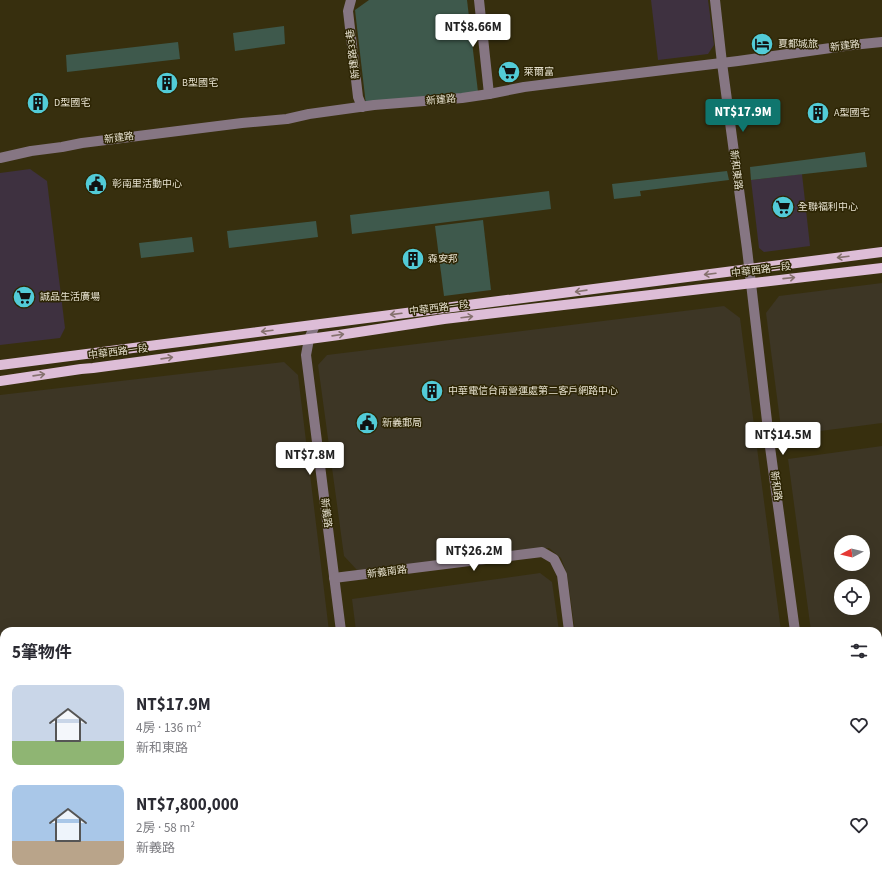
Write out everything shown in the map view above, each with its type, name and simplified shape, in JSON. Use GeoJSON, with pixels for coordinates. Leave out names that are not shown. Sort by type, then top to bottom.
{"type":"FeatureCollection","features":[{"type":"Feature","properties":{"kind":"main road","name":"中華西路一段"},"geometry":{"type":"LineString","coordinates":[[0,365],[882,252]]}},
{"type":"Feature","properties":{"kind":"main road","name":"中華西路一段"},"geometry":{"type":"LineString","coordinates":[[0,381],[452,318],[882,268]]}},
{"type":"Feature","properties":{"kind":"street","name":"新建路33巷"},"geometry":{"type":"LineString","coordinates":[[351,0],[348,11],[358,97],[362,107]]}},
{"type":"Feature","properties":{"kind":"street"},"geometry":{"type":"LineString","coordinates":[[478,0],[489,94]]}},
{"type":"Feature","properties":{"kind":"street","name":"新和東路"},"geometry":{"type":"LineString","coordinates":[[715,0],[747,249],[748,269]]}},
{"type":"Feature","properties":{"kind":"street","name":"新建路"},"geometry":{"type":"LineString","coordinates":[[0,158],[31,151],[82,143],[242,123],[287,119],[309,114],[362,107],[462,98],[530,86],[882,42]]}},
{"type":"Feature","properties":{"kind":"street","name":"新和路"},"geometry":{"type":"LineString","coordinates":[[748,269],[794,627]]}},
{"type":"Feature","properties":{"kind":"street","name":"新義路"},"geometry":{"type":"LineString","coordinates":[[315,325],[309,339],[306,355],[340,627]]}},
{"type":"Feature","properties":{"kind":"street","name":"新義南路"},"geometry":{"type":"LineString","coordinates":[[334,578],[542,552],[554,559],[562,575],[568,627]]}},
{"type":"Feature","properties":{"kind":"shaded area"},"geometry":{"type":"Polygon","coordinates":[[[651,0],[708,0],[714,45],[708,54],[658,60],[651,0]]]}},
{"type":"Feature","properties":{"kind":"shaded area"},"geometry":{"type":"Polygon","coordinates":[[[30,169],[47,181],[65,328],[60,338],[0,345],[0,173],[30,169]]]}},
{"type":"Feature","properties":{"kind":"shaded area"},"geometry":{"type":"Polygon","coordinates":[[[802,174],[810,246],[764,252],[759,248],[751,180],[802,174]]]}},
{"type":"Feature","properties":{"kind":"shaded area"},"geometry":{"type":"Polygon","coordinates":[[[882,283],[882,423],[782,436],[766,313],[779,296],[882,283]]]}},
{"type":"Feature","properties":{"kind":"shaded area"},"geometry":{"type":"Polygon","coordinates":[[[724,306],[740,318],[780,627],[574,627],[567,574],[561,558],[549,548],[357,570],[344,556],[318,365],[327,355],[724,306]]]}},
{"type":"Feature","properties":{"kind":"shaded area"},"geometry":{"type":"Polygon","coordinates":[[[284,362],[298,375],[329,627],[0,627],[0,395],[284,362]]]}},
{"type":"Feature","properties":{"kind":"shaded area"},"geometry":{"type":"Polygon","coordinates":[[[882,446],[882,627],[810,627],[788,459],[882,446]]]}},
{"type":"Feature","properties":{"kind":"shaded area"},"geometry":{"type":"Polygon","coordinates":[[[540,573],[552,582],[558,627],[356,627],[352,599],[540,573]]]}},
{"type":"Feature","properties":{"kind":"green space"},"geometry":{"type":"Polygon","coordinates":[[[369,0],[467,0],[478,92],[366,105],[355,10],[369,0]]]}},
{"type":"Feature","properties":{"kind":"green space"},"geometry":{"type":"Polygon","coordinates":[[[284,26],[285,44],[235,51],[233,33],[284,26]]]}},
{"type":"Feature","properties":{"kind":"green space"},"geometry":{"type":"Polygon","coordinates":[[[178,42],[180,59],[67,72],[66,55],[178,42]]]}},
{"type":"Feature","properties":{"kind":"green space"},"geometry":{"type":"Polygon","coordinates":[[[865,152],[867,167],[751,180],[750,167],[865,152]]]}},
{"type":"Feature","properties":{"kind":"green space"},"geometry":{"type":"Polygon","coordinates":[[[727,171],[729,180],[640,191],[641,196],[614,199],[612,184],[727,171]]]}},
{"type":"Feature","properties":{"kind":"green space"},"geometry":{"type":"Polygon","coordinates":[[[549,191],[551,209],[352,234],[350,215],[549,191]]]}},
{"type":"Feature","properties":{"kind":"green space"},"geometry":{"type":"Polygon","coordinates":[[[483,220],[491,290],[444,296],[435,226],[483,220]]]}},
{"type":"Feature","properties":{"kind":"green space"},"geometry":{"type":"Polygon","coordinates":[[[316,221],[318,237],[229,248],[227,231],[316,221]]]}},
{"type":"Feature","properties":{"kind":"green space"},"geometry":{"type":"Polygon","coordinates":[[[192,237],[194,252],[141,258],[139,243],[192,237]]]}},
{"type":"Feature","properties":{"kind":"place","name":"夏都城旅"},"geometry":{"type":"Point","coordinates":[762,44]}},
{"type":"Feature","properties":{"kind":"place","name":"萊爾富"},"geometry":{"type":"Point","coordinates":[509,72]}},
{"type":"Feature","properties":{"kind":"place","name":"B型國宅"},"geometry":{"type":"Point","coordinates":[167,83]}},
{"type":"Feature","properties":{"kind":"place","name":"D型國宅"},"geometry":{"type":"Point","coordinates":[38,103]}},
{"type":"Feature","properties":{"kind":"place","name":"A型國宅"},"geometry":{"type":"Point","coordinates":[818,113]}},
{"type":"Feature","properties":{"kind":"place","name":"彰南里活動中心"},"geometry":{"type":"Point","coordinates":[96,184]}},
{"type":"Feature","properties":{"kind":"place","name":"全聯福利中心"},"geometry":{"type":"Point","coordinates":[783,207]}},
{"type":"Feature","properties":{"kind":"place","name":"森安邦"},"geometry":{"type":"Point","coordinates":[413,259]}},
{"type":"Feature","properties":{"kind":"place","name":"誠品生活廣場"},"geometry":{"type":"Point","coordinates":[24,297]}},
{"type":"Feature","properties":{"kind":"place","name":"中華電信台南營運處第二客戶網路中心"},"geometry":{"type":"Point","coordinates":[432,391]}},
{"type":"Feature","properties":{"kind":"place","name":"新義郵局"},"geometry":{"type":"Point","coordinates":[367,423]}}]}
